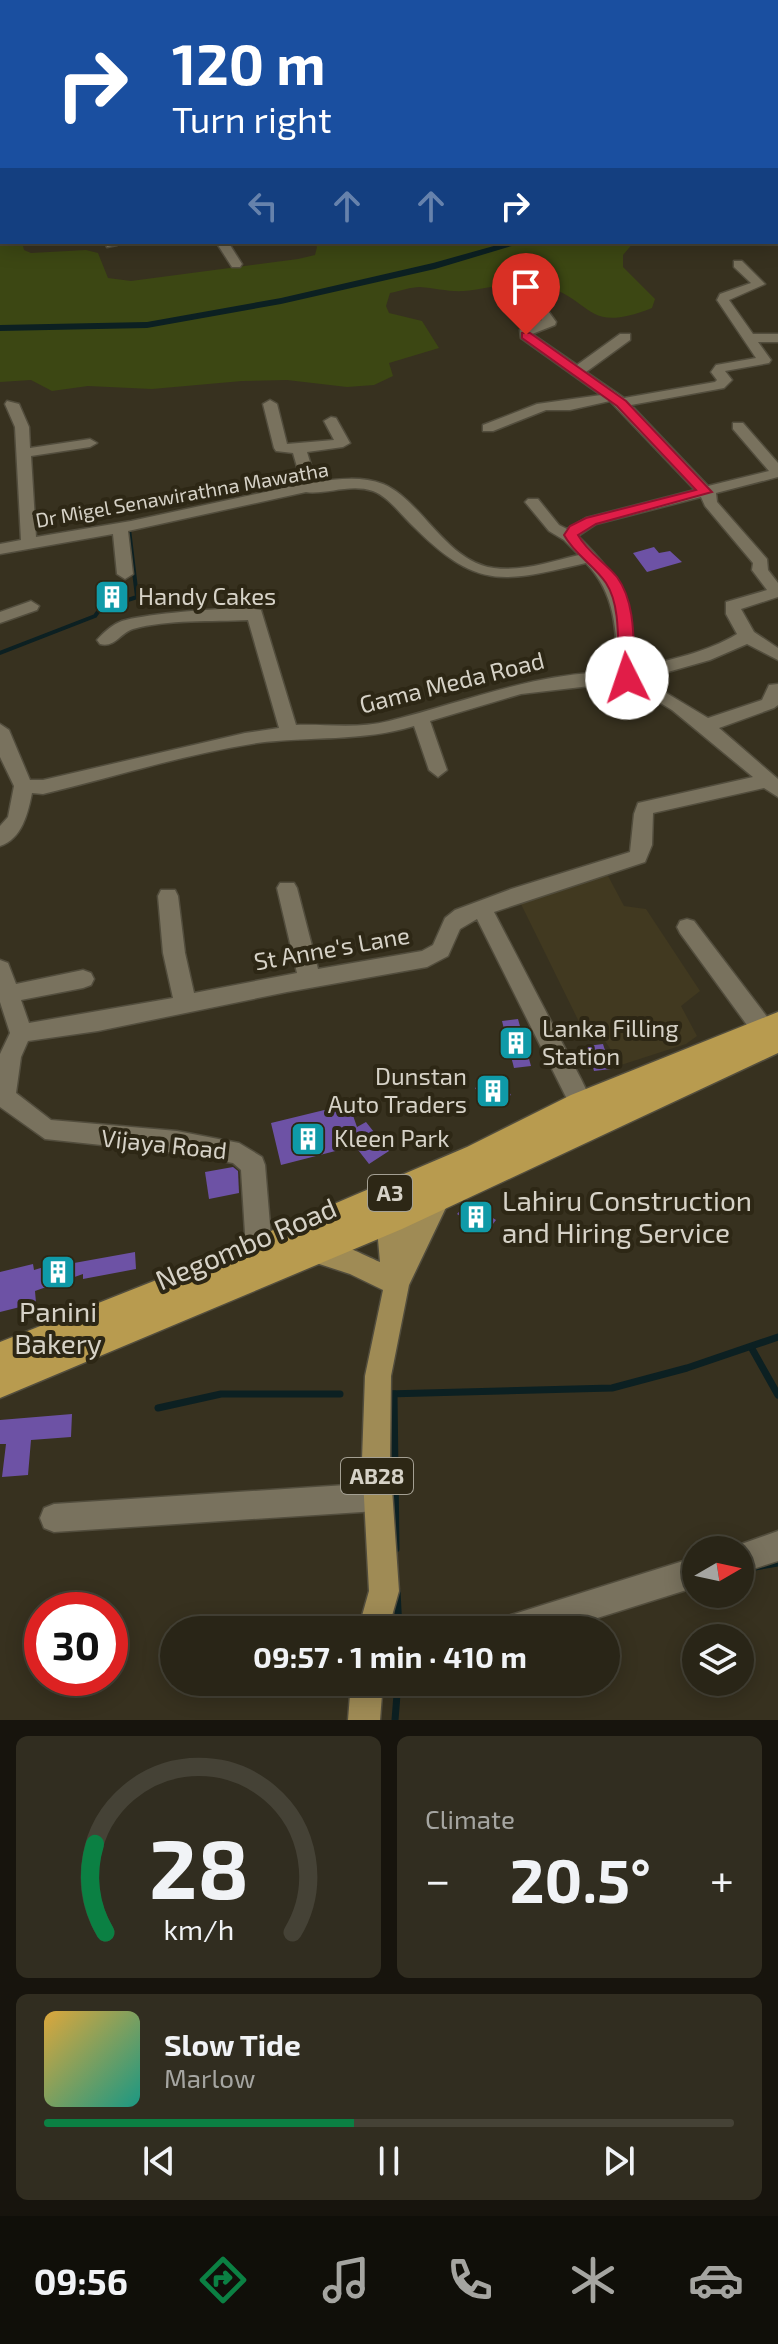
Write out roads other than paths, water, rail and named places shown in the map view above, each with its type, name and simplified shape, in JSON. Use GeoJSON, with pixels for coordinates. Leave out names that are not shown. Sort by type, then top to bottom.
{"type":"FeatureCollection","features":[{"type":"Feature","properties":{"kind":"highway","name":"Negombo Road"},"geometry":{"type":"LineString","coordinates":[[0,1382],[313,1251],[477,1156],[581,1104],[773,1031]]}},
{"type":"Feature","properties":{"kind":"highway","name":"Negombo Road"},"geometry":{"type":"LineString","coordinates":[[0,1358],[259,1249],[394,1204],[439,1197],[773,1031]]}},
{"type":"Feature","properties":{"kind":"main road"},"geometry":{"type":"LineString","coordinates":[[313,1251],[403,1273],[439,1197]]}},
{"type":"Feature","properties":{"kind":"main road","name":"AB28"},"geometry":{"type":"LineString","coordinates":[[377,1616],[384,1591],[375,1420],[387,1321],[403,1273],[390,1256],[394,1204]]}},
{"type":"Feature","properties":{"kind":"main road"},"geometry":{"type":"LineString","coordinates":[[364,1720],[366,1696]]}},
{"type":"Feature","properties":{"kind":"street"},"geometry":{"type":"LineString","coordinates":[[223,244],[236,264]]}},
{"type":"Feature","properties":{"kind":"street"},"geometry":{"type":"LineString","coordinates":[[488,428],[557,404],[570,406],[724,383],[718,372],[721,368],[764,360],[723,300],[759,284],[738,264]]}},
{"type":"Feature","properties":{"kind":"street"},"geometry":{"type":"LineString","coordinates":[[544,314],[550,322],[526,330],[526,335],[616,400],[706,491],[710,503],[761,562],[760,570],[775,593],[732,606],[747,636],[778,654]]}},
{"type":"Feature","properties":{"kind":"street"},"geometry":{"type":"LineString","coordinates":[[578,371],[625,337]]}},
{"type":"Feature","properties":{"kind":"street"},"geometry":{"type":"LineString","coordinates":[[750,338],[778,338]]}},
{"type":"Feature","properties":{"kind":"street"},"geometry":{"type":"LineString","coordinates":[[270,404],[281,448],[299,449],[343,443],[331,421]]}},
{"type":"Feature","properties":{"kind":"street"},"geometry":{"type":"LineString","coordinates":[[9,409],[22,427],[29,543]]}},
{"type":"Feature","properties":{"kind":"street"},"geometry":{"type":"LineString","coordinates":[[570,537],[575,529],[591,521],[778,472],[738,426]]}},
{"type":"Feature","properties":{"kind":"street"},"geometry":{"type":"LineString","coordinates":[[24,453],[90,443]]}},
{"type":"Feature","properties":{"kind":"street"},"geometry":{"type":"LineString","coordinates":[[299,449],[311,489]]}},
{"type":"Feature","properties":{"kind":"street","name":"Dr Migel Senawirathna Mawatha"},"geometry":{"type":"LineString","coordinates":[[0,549],[311,489],[357,485],[380,489],[462,563],[490,574],[516,574],[590,557]]}},
{"type":"Feature","properties":{"kind":"street"},"geometry":{"type":"LineString","coordinates":[[533,502],[554,528],[570,537],[611,579],[621,598],[627,678],[705,726],[773,785]]}},
{"type":"Feature","properties":{"kind":"street"},"geometry":{"type":"LineString","coordinates":[[120,528],[125,574]]}},
{"type":"Feature","properties":{"kind":"street"},"geometry":{"type":"LineString","coordinates":[[0,618],[31,606]]}},
{"type":"Feature","properties":{"kind":"street"},"geometry":{"type":"LineString","coordinates":[[106,640],[124,626],[148,621],[255,614],[289,732]]}},
{"type":"Feature","properties":{"kind":"street","name":"Gama Meda Road"},"geometry":{"type":"LineString","coordinates":[[24,786],[43,787],[73,782],[245,739],[289,732],[350,733],[421,720],[480,698],[556,681],[627,678],[653,668],[718,652],[747,636]]}},
{"type":"Feature","properties":{"kind":"street"},"geometry":{"type":"LineString","coordinates":[[705,726],[768,704],[774,698],[775,689]]}},
{"type":"Feature","properties":{"kind":"street"},"geometry":{"type":"LineString","coordinates":[[421,720],[438,770]]}},
{"type":"Feature","properties":{"kind":"street"},"geometry":{"type":"LineString","coordinates":[[0,730],[6,768],[24,786],[17,819],[0,839]]}},
{"type":"Feature","properties":{"kind":"street","name":"St Anne's Lane"},"geometry":{"type":"LineString","coordinates":[[21,1033],[98,1022],[436,955],[452,924],[462,916],[518,894],[638,857],[643,847],[641,818],[645,808],[773,785]]}},
{"type":"Feature","properties":{"kind":"street"},"geometry":{"type":"LineString","coordinates":[[287,888],[310,980]]}},
{"type":"Feature","properties":{"kind":"street"},"geometry":{"type":"LineString","coordinates":[[168,896],[174,953],[185,1004]]}},
{"type":"Feature","properties":{"kind":"street"},"geometry":{"type":"LineString","coordinates":[[482,909],[550,1035],[581,1104]]}},
{"type":"Feature","properties":{"kind":"street"},"geometry":{"type":"LineString","coordinates":[[687,927],[773,1031]]}},
{"type":"Feature","properties":{"kind":"street"},"geometry":{"type":"LineString","coordinates":[[0,969],[21,1033],[10,1057],[4,1101]]}},
{"type":"Feature","properties":{"kind":"street"},"geometry":{"type":"LineString","coordinates":[[8,994],[83,979]]}},
{"type":"Feature","properties":{"kind":"street","name":"Vijaya Road"},"geometry":{"type":"LineString","coordinates":[[4,1101],[45,1129],[177,1142],[239,1154],[253,1165],[259,1249]]}},
{"type":"Feature","properties":{"kind":"street"},"geometry":{"type":"LineString","coordinates":[[54,1518],[377,1497]]}},
{"type":"Feature","properties":{"kind":"street"},"geometry":{"type":"LineString","coordinates":[[754,1554],[778,1546]]}},
{"type":"Feature","properties":{"kind":"street"},"geometry":{"type":"LineString","coordinates":[[556,1616],[682,1576]]}},
{"type":"Feature","properties":{"kind":"waterway"},"geometry":{"type":"LineString","coordinates":[[0,328],[147,325],[281,301],[435,266],[513,244]]}},
{"type":"Feature","properties":{"kind":"waterway"},"geometry":{"type":"LineString","coordinates":[[0,653],[95,616],[100,609],[137,597],[129,529],[134,528]]}},
{"type":"Feature","properties":{"kind":"waterway"},"geometry":{"type":"LineString","coordinates":[[387,1394],[612,1388],[687,1368],[778,1337]]}},
{"type":"Feature","properties":{"kind":"waterway"},"geometry":{"type":"LineString","coordinates":[[751,1347],[778,1395]]}},
{"type":"Feature","properties":{"kind":"waterway"},"geometry":{"type":"LineString","coordinates":[[158,1408],[221,1394],[340,1394]]}},
{"type":"Feature","properties":{"kind":"waterway"},"geometry":{"type":"LineString","coordinates":[[394,1394],[396,1549]]}},
{"type":"Feature","properties":{"kind":"waterway"},"geometry":{"type":"LineString","coordinates":[[755,1567],[778,1563]]}},
{"type":"Feature","properties":{"kind":"waterway"},"geometry":{"type":"LineString","coordinates":[[397,1591],[398,1616]]}},
{"type":"Feature","properties":{"kind":"waterway"},"geometry":{"type":"LineString","coordinates":[[395,1720],[397,1696]]}},
{"type":"Feature","properties":{"kind":"place","name":"Handy Cakes"},"geometry":{"type":"Point","coordinates":[112,597]}},
{"type":"Feature","properties":{"kind":"place","name":"Lanka Filling Station"},"geometry":{"type":"Point","coordinates":[516,1043]}},
{"type":"Feature","properties":{"kind":"place","name":"Dunstan Auto Traders"},"geometry":{"type":"Point","coordinates":[493,1091]}},
{"type":"Feature","properties":{"kind":"place","name":"Kleen Park"},"geometry":{"type":"Point","coordinates":[308,1139]}},
{"type":"Feature","properties":{"kind":"place","name":"Lahiru Construction and Hiring Service"},"geometry":{"type":"Point","coordinates":[476,1217]}},
{"type":"Feature","properties":{"kind":"place","name":"Panini Bakery"},"geometry":{"type":"Point","coordinates":[58,1272]}}]}
